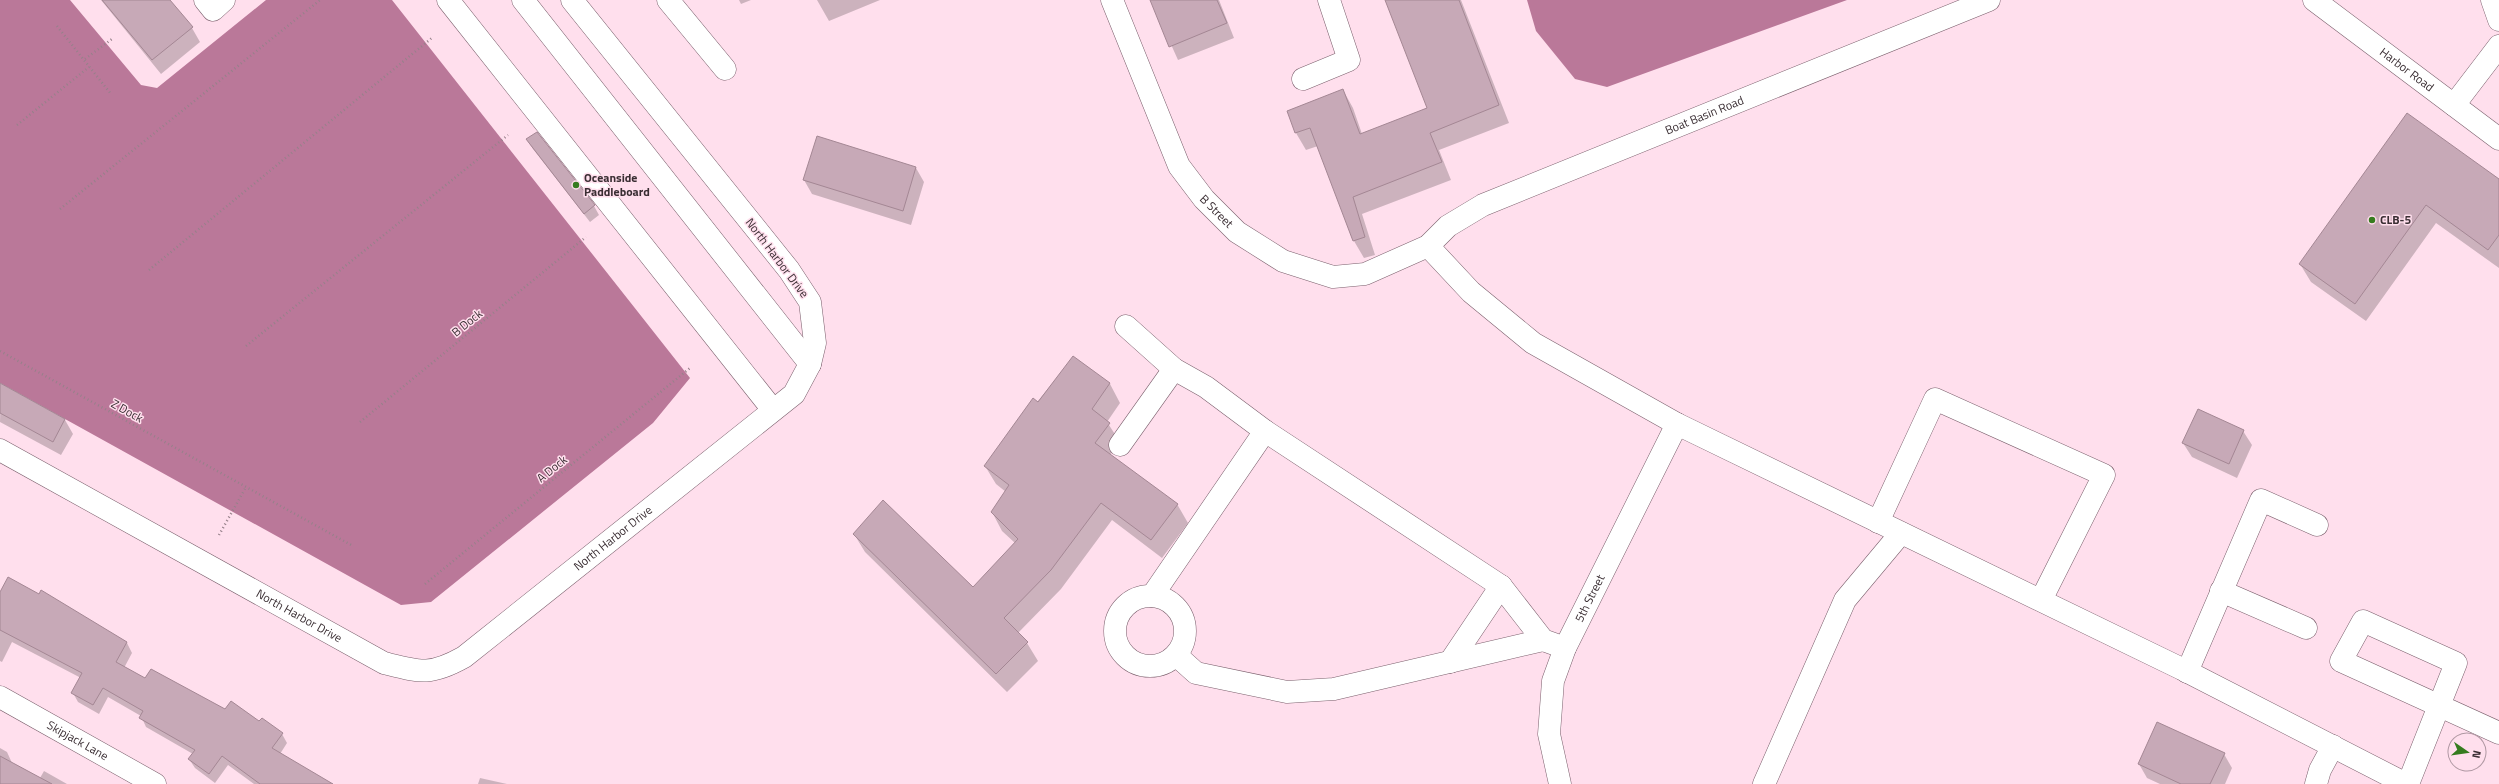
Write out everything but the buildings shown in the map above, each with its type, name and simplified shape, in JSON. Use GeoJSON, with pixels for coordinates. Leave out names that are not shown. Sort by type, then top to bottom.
{"type":"FeatureCollection","features":[{"type":"Feature","properties":{"kind":"street"},"geometry":{"type":"LineString","coordinates":[[205,0],[213,10],[224,0]]}},
{"type":"Feature","properties":{"kind":"street"},"geometry":{"type":"LineString","coordinates":[[448,0],[773,410]]}},
{"type":"Feature","properties":{"kind":"street"},"geometry":{"type":"LineString","coordinates":[[523,0],[810,364]]}},
{"type":"Feature","properties":{"kind":"street","name":"North Harbor Drive"},"geometry":{"type":"LineString","coordinates":[[0,450],[384,663],[421,672],[444,668],[464,657],[794,394],[810,364],[815,343],[810,302],[789,270],[572,0]]}},
{"type":"Feature","properties":{"kind":"street"},"geometry":{"type":"LineString","coordinates":[[668,0],[725,69]]}},
{"type":"Feature","properties":{"kind":"street","name":"B Street"},"geometry":{"type":"LineString","coordinates":[[1112,0],[1179,166],[1204,200],[1237,232],[1283,261],[1333,276],[1365,274],[1428,246]]}},
{"type":"Feature","properties":{"kind":"street"},"geometry":{"type":"LineString","coordinates":[[1303,79],[1349,60],[1329,0]]}},
{"type":"Feature","properties":{"kind":"street","name":"Boat Basin Road"},"geometry":{"type":"LineString","coordinates":[[1428,246],[1448,226],[1483,205],[1989,0]]}},
{"type":"Feature","properties":{"kind":"street","name":"Harbor Road"},"geometry":{"type":"LineString","coordinates":[[2314,0],[2499,139]]}},
{"type":"Feature","properties":{"kind":"street"},"geometry":{"type":"LineString","coordinates":[[2492,0],[2499,20]]}},
{"type":"Feature","properties":{"kind":"street"},"geometry":{"type":"LineString","coordinates":[[2454,105],[2499,46]]}},
{"type":"Feature","properties":{"kind":"street"},"geometry":{"type":"LineString","coordinates":[[1428,246],[1471,292],[1533,343],[1676,424],[2041,600],[2187,672],[2407,784],[2438,704],[2456,663],[2363,621],[2341,661],[2438,704],[2499,733]]}},
{"type":"Feature","properties":{"kind":"street"},"geometry":{"type":"LineString","coordinates":[[1126,326],[1174,369],[1206,387],[1265,431],[1501,586],[1543,640],[1565,648]]}},
{"type":"Feature","properties":{"kind":"street"},"geometry":{"type":"LineString","coordinates":[[1120,445],[1174,369]]}},
{"type":"Feature","properties":{"kind":"street"},"geometry":{"type":"LineString","coordinates":[[1878,522],[1935,399],[2104,475],[2041,600]]}},
{"type":"Feature","properties":{"kind":"street","name":"5th Street"},"geometry":{"type":"LineString","coordinates":[[1560,784],[1549,734],[1553,681],[1565,648],[1676,424]]}},
{"type":"Feature","properties":{"kind":"street"},"geometry":{"type":"LineString","coordinates":[[1152,596],[1265,431]]}},
{"type":"Feature","properties":{"kind":"street"},"geometry":{"type":"LineString","coordinates":[[2187,672],[2261,500],[2317,525]]}},
{"type":"Feature","properties":{"kind":"street"},"geometry":{"type":"LineString","coordinates":[[1764,784],[1845,600],[1901,532]]}},
{"type":"Feature","properties":{"kind":"street"},"geometry":{"type":"LineString","coordinates":[[1450,662],[1501,586]]}},
{"type":"Feature","properties":{"kind":"street"},"geometry":{"type":"LineString","coordinates":[[2222,591],[2306,628]]}},
{"type":"Feature","properties":{"kind":"street"},"geometry":{"type":"LineString","coordinates":[[1152,596],[1172,603],[1184,620],[1185,640],[1176,655],[1161,665],[1144,666],[1126,657],[1118,644],[1115,628],[1124,608],[1132,601],[1152,596]]}},
{"type":"Feature","properties":{"kind":"street"},"geometry":{"type":"LineString","coordinates":[[1176,655],[1196,673],[1287,692],[1334,690],[1543,640]]}},
{"type":"Feature","properties":{"kind":"street","name":"Skipjack Lane"},"geometry":{"type":"LineString","coordinates":[[0,697],[155,784]]}},
{"type":"Feature","properties":{"kind":"street"},"geometry":{"type":"LineString","coordinates":[[2316,784],[2320,770],[2333,746]]}},
{"type":"Feature","properties":{"kind":"path"},"geometry":{"type":"LineString","coordinates":[[60,209],[320,0]]}},
{"type":"Feature","properties":{"kind":"path"},"geometry":{"type":"LineString","coordinates":[[57,26],[110,94]]}},
{"type":"Feature","properties":{"kind":"path"},"geometry":{"type":"LineString","coordinates":[[149,270],[433,37]]}},
{"type":"Feature","properties":{"kind":"path"},"geometry":{"type":"LineString","coordinates":[[86,59],[112,39]]}},
{"type":"Feature","properties":{"kind":"path"},"geometry":{"type":"LineString","coordinates":[[17,125],[89,67]]}},
{"type":"Feature","properties":{"kind":"path"},"geometry":{"type":"LineString","coordinates":[[246,346],[508,135]]}},
{"type":"Feature","properties":{"kind":"path","name":"B Dock"},"geometry":{"type":"LineString","coordinates":[[360,422],[586,237]]}},
{"type":"Feature","properties":{"kind":"path","name":"Z Dock"},"geometry":{"type":"LineString","coordinates":[[0,351],[353,546]]}},
{"type":"Feature","properties":{"kind":"path","name":"A Dock"},"geometry":{"type":"LineString","coordinates":[[425,584],[690,368]]}},
{"type":"Feature","properties":{"kind":"path"},"geometry":{"type":"LineString","coordinates":[[218,535],[246,487]]}},
{"type":"Feature","properties":{"kind":"shaded area"},"geometry":{"type":"Polygon","coordinates":[[[0,0],[70,0],[141,85],[157,88],[266,0],[392,0],[690,378],[653,423],[431,602],[401,605],[0,383],[0,0]]]}},
{"type":"Feature","properties":{"kind":"shaded area"},"geometry":{"type":"Polygon","coordinates":[[[1527,0],[1847,0],[1607,87],[1575,79],[1536,31],[1527,0]]]}},
{"type":"Feature","properties":{"kind":"place","name":"Oceanside Paddleboard"},"geometry":{"type":"Point","coordinates":[576,185]}},
{"type":"Feature","properties":{"kind":"place","name":"CLB-5"},"geometry":{"type":"Point","coordinates":[2372,220]}}]}
